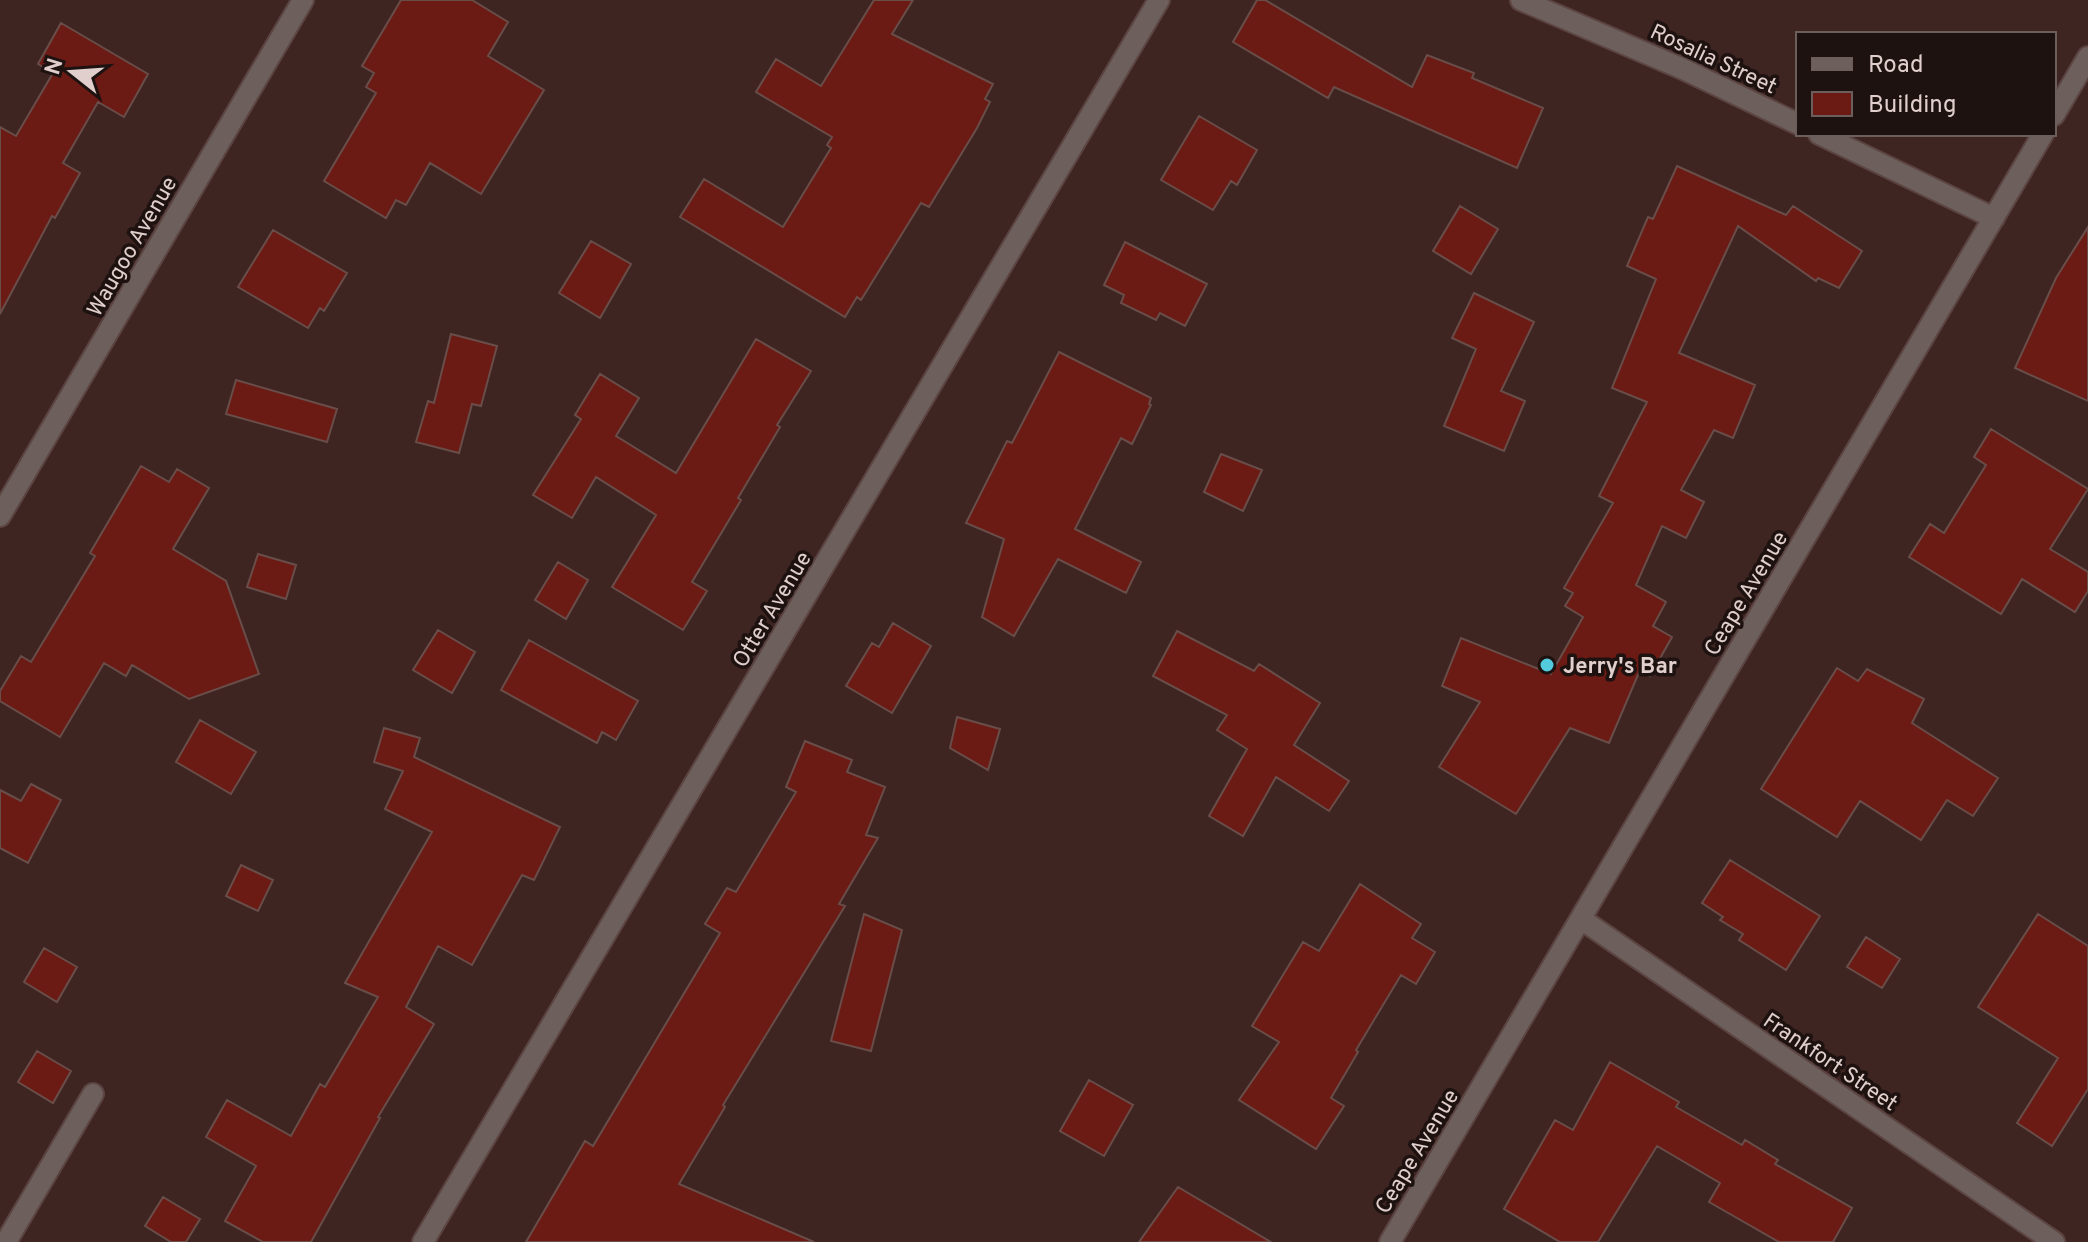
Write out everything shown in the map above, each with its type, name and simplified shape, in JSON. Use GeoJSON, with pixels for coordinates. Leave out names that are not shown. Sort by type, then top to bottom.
{"type":"FeatureCollection","features":[{"type":"Feature","properties":{"kind":"street","name":"Waugoo Avenue"},"geometry":{"type":"LineString","coordinates":[[0,516],[303,0]]}},
{"type":"Feature","properties":{"kind":"street","name":"Otter Avenue"},"geometry":{"type":"LineString","coordinates":[[423,1242],[1159,0]]}},
{"type":"Feature","properties":{"kind":"street","name":"Rosalia Street"},"geometry":{"type":"LineString","coordinates":[[1521,0],[1683,69],[1796,123]]}},
{"type":"Feature","properties":{"kind":"street"},"geometry":{"type":"LineString","coordinates":[[2056,112],[2088,57]]}},
{"type":"Feature","properties":{"kind":"street"},"geometry":{"type":"LineString","coordinates":[[1823,136],[1994,218]]}},
{"type":"Feature","properties":{"kind":"street","name":"Ceape Avenue"},"geometry":{"type":"LineString","coordinates":[[1390,1242],[2042,136]]}},
{"type":"Feature","properties":{"kind":"street","name":"Frankfort Street"},"geometry":{"type":"LineString","coordinates":[[1581,919],[2054,1242]]}},
{"type":"Feature","properties":{"kind":"street"},"geometry":{"type":"LineString","coordinates":[[6,1242],[93,1094]]}},
{"type":"Feature","properties":{"kind":"building"},"geometry":{"type":"Polygon","coordinates":[[[401,0],[472,0],[508,22],[488,56],[544,90],[481,194],[430,163],[406,205],[396,200],[386,218],[324,181],[376,93],[366,87],[374,73],[362,66],[401,0]]]}},
{"type":"Feature","properties":{"kind":"building"},"geometry":{"type":"Polygon","coordinates":[[[874,0],[913,0],[892,34],[993,84],[985,99],[990,102],[977,128],[929,207],[921,203],[861,300],[857,297],[845,317],[680,217],[704,179],[783,227],[831,148],[827,145],[832,137],[756,92],[776,59],[821,86],[874,0]]]}},
{"type":"Feature","properties":{"kind":"building"},"geometry":{"type":"Polygon","coordinates":[[[1257,0],[1265,0],[1412,87],[1427,55],[1474,73],[1472,78],[1543,108],[1517,168],[1334,87],[1328,98],[1233,42],[1257,0]]]}},
{"type":"Feature","properties":{"kind":"building"},"geometry":{"type":"Polygon","coordinates":[[[61,23],[148,74],[124,117],[98,102],[63,163],[80,173],[55,218],[52,216],[0,314],[0,127],[16,136],[53,73],[38,64],[61,23]]]}},
{"type":"Feature","properties":{"kind":"building"},"geometry":{"type":"Polygon","coordinates":[[[1199,116],[1257,150],[1237,185],[1231,181],[1213,210],[1161,180],[1199,116]]]}},
{"type":"Feature","properties":{"kind":"building"},"geometry":{"type":"Polygon","coordinates":[[[1677,166],[1786,215],[1793,206],[1862,251],[1839,288],[1818,278],[1816,281],[1738,226],[1679,353],[1755,385],[1733,438],[1714,430],[1681,490],[1704,502],[1686,538],[1662,526],[1636,585],[1666,602],[1653,626],[1672,637],[1650,676],[1640,670],[1609,743],[1570,728],[1516,814],[1439,767],[1480,702],[1442,686],[1461,638],[1551,674],[1583,617],[1565,606],[1573,593],[1564,588],[1613,503],[1599,496],[1647,402],[1612,388],[1656,279],[1627,266],[1648,217],[1653,219],[1677,166]]]}},
{"type":"Feature","properties":{"kind":"building"},"geometry":{"type":"Polygon","coordinates":[[[1460,206],[1498,229],[1471,274],[1433,251],[1460,206]]]}},
{"type":"Feature","properties":{"kind":"building"},"geometry":{"type":"Polygon","coordinates":[[[2088,227],[2088,401],[2015,368],[2056,278],[2088,227]]]}},
{"type":"Feature","properties":{"kind":"building"},"geometry":{"type":"Polygon","coordinates":[[[273,230],[347,273],[324,311],[320,308],[308,328],[238,287],[273,230]]]}},
{"type":"Feature","properties":{"kind":"building"},"geometry":{"type":"Polygon","coordinates":[[[591,241],[631,264],[600,318],[559,293],[591,241]]]}},
{"type":"Feature","properties":{"kind":"building"},"geometry":{"type":"Polygon","coordinates":[[[1125,242],[1207,284],[1185,326],[1160,313],[1156,320],[1121,303],[1124,295],[1104,285],[1125,242]]]}},
{"type":"Feature","properties":{"kind":"building"},"geometry":{"type":"Polygon","coordinates":[[[1474,293],[1534,322],[1501,391],[1525,401],[1504,451],[1444,426],[1476,349],[1452,338],[1474,293]]]}},
{"type":"Feature","properties":{"kind":"building"},"geometry":{"type":"Polygon","coordinates":[[[451,334],[497,346],[481,406],[472,404],[459,453],[416,442],[428,401],[434,403],[451,334]]]}},
{"type":"Feature","properties":{"kind":"building"},"geometry":{"type":"Polygon","coordinates":[[[756,339],[811,371],[777,425],[780,427],[738,498],[741,500],[692,582],[707,591],[683,630],[612,587],[656,515],[596,477],[572,518],[533,495],[581,419],[575,415],[600,374],[639,398],[616,436],[676,473],[756,339]]]}},
{"type":"Feature","properties":{"kind":"building"},"geometry":{"type":"Polygon","coordinates":[[[1059,352],[1151,398],[1151,405],[1132,444],[1121,438],[1075,529],[1141,562],[1126,593],[1058,559],[1014,636],[982,617],[1004,539],[966,523],[1007,441],[1012,443],[1059,352]]]}},
{"type":"Feature","properties":{"kind":"building"},"geometry":{"type":"Polygon","coordinates":[[[236,380],[337,409],[327,442],[226,414],[236,380]]]}},
{"type":"Feature","properties":{"kind":"building"},"geometry":{"type":"Polygon","coordinates":[[[1991,429],[2088,489],[2050,549],[2088,572],[2088,591],[2075,612],[2022,579],[2001,614],[1909,557],[1930,524],[1944,533],[1986,465],[1974,457],[1991,429]]]}},
{"type":"Feature","properties":{"kind":"building"},"geometry":{"type":"Polygon","coordinates":[[[1221,454],[1262,470],[1243,511],[1204,492],[1221,454]]]}},
{"type":"Feature","properties":{"kind":"building"},"geometry":{"type":"Polygon","coordinates":[[[141,466],[169,482],[177,469],[209,488],[173,549],[226,581],[259,674],[189,699],[132,665],[126,676],[104,663],[60,737],[0,701],[0,691],[21,656],[31,662],[95,556],[90,553],[141,466]]]}},
{"type":"Feature","properties":{"kind":"building"},"geometry":{"type":"Polygon","coordinates":[[[258,554],[296,565],[286,599],[247,587],[258,554]]]}},
{"type":"Feature","properties":{"kind":"building"},"geometry":{"type":"Polygon","coordinates":[[[558,562],[588,580],[566,619],[535,600],[558,562]]]}},
{"type":"Feature","properties":{"kind":"building"},"geometry":{"type":"Polygon","coordinates":[[[893,623],[931,646],[892,713],[846,686],[872,643],[879,647],[893,623]]]}},
{"type":"Feature","properties":{"kind":"building"},"geometry":{"type":"Polygon","coordinates":[[[438,630],[475,652],[452,693],[413,670],[438,630]]]}},
{"type":"Feature","properties":{"kind":"building"},"geometry":{"type":"Polygon","coordinates":[[[1177,631],[1254,671],[1259,664],[1320,703],[1294,745],[1349,781],[1329,811],[1276,777],[1243,836],[1209,816],[1247,749],[1217,730],[1227,715],[1153,676],[1177,631]]]}},
{"type":"Feature","properties":{"kind":"building"},"geometry":{"type":"Polygon","coordinates":[[[529,640],[638,701],[616,740],[602,732],[597,743],[501,690],[529,640]]]}},
{"type":"Feature","properties":{"kind":"building"},"geometry":{"type":"Polygon","coordinates":[[[1837,668],[1858,681],[1867,669],[1924,699],[1912,723],[1998,778],[1973,816],[1947,800],[1921,840],[1860,801],[1837,837],[1761,789],[1837,668]]]}},
{"type":"Feature","properties":{"kind":"building"},"geometry":{"type":"Polygon","coordinates":[[[957,717],[1000,729],[988,770],[950,748],[957,717]]]}},
{"type":"Feature","properties":{"kind":"building"},"geometry":{"type":"Polygon","coordinates":[[[200,720],[256,752],[231,794],[176,762],[200,720]]]}},
{"type":"Feature","properties":{"kind":"building"},"geometry":{"type":"Polygon","coordinates":[[[384,728],[420,738],[414,757],[560,827],[534,880],[522,875],[472,965],[438,946],[406,1007],[434,1024],[378,1117],[311,1242],[263,1242],[225,1221],[256,1166],[206,1137],[227,1100],[291,1136],[320,1084],[325,1087],[378,997],[345,983],[432,832],[385,809],[403,771],[374,762],[384,728]]]}},
{"type":"Feature","properties":{"kind":"building"},"geometry":{"type":"Polygon","coordinates":[[[805,741],[852,760],[847,772],[885,787],[866,835],[878,838],[839,904],[845,906],[723,1105],[725,1107],[679,1184],[814,1242],[526,1242],[585,1141],[593,1146],[720,933],[705,924],[727,888],[736,892],[796,792],[786,787],[805,741]]]}},
{"type":"Feature","properties":{"kind":"building"},"geometry":{"type":"Polygon","coordinates":[[[31,784],[61,800],[28,863],[0,848],[0,790],[21,801],[31,784]]]}},
{"type":"Feature","properties":{"kind":"building"},"geometry":{"type":"Polygon","coordinates":[[[1730,860],[1820,916],[1786,970],[1739,940],[1743,934],[1720,920],[1723,917],[1702,903],[1730,860]]]}},
{"type":"Feature","properties":{"kind":"building"},"geometry":{"type":"Polygon","coordinates":[[[241,865],[273,880],[258,911],[226,896],[241,865]]]}},
{"type":"Feature","properties":{"kind":"building"},"geometry":{"type":"Polygon","coordinates":[[[1360,884],[1421,924],[1412,938],[1435,952],[1416,984],[1401,975],[1331,1098],[1344,1106],[1316,1149],[1239,1100],[1279,1042],[1252,1026],[1303,942],[1319,951],[1360,884]]]}},
{"type":"Feature","properties":{"kind":"building"},"geometry":{"type":"Polygon","coordinates":[[[864,914],[902,930],[871,1051],[831,1041],[864,914]]]}},
{"type":"Feature","properties":{"kind":"building"},"geometry":{"type":"Polygon","coordinates":[[[2038,914],[2088,946],[2088,1089],[2052,1146],[2017,1123],[2058,1058],[1978,1007],[2038,914]]]}},
{"type":"Feature","properties":{"kind":"building"},"geometry":{"type":"Polygon","coordinates":[[[1866,937],[1900,959],[1882,988],[1847,967],[1866,937]]]}},
{"type":"Feature","properties":{"kind":"building"},"geometry":{"type":"Polygon","coordinates":[[[44,948],[77,967],[57,1002],[24,982],[44,948]]]}},
{"type":"Feature","properties":{"kind":"building"},"geometry":{"type":"Polygon","coordinates":[[[37,1051],[71,1071],[53,1103],[18,1082],[37,1051]]]}},
{"type":"Feature","properties":{"kind":"building"},"geometry":{"type":"Polygon","coordinates":[[[1610,1062],[1679,1102],[1676,1107],[1742,1145],[1745,1140],[1778,1160],[1775,1164],[1852,1208],[1833,1242],[1779,1242],[1709,1202],[1720,1183],[1657,1146],[1598,1242],[1560,1242],[1504,1209],[1555,1120],[1573,1130],[1610,1062]]]}},
{"type":"Feature","properties":{"kind":"building"},"geometry":{"type":"Polygon","coordinates":[[[1089,1080],[1133,1105],[1104,1156],[1060,1131],[1089,1080]]]}},
{"type":"Feature","properties":{"kind":"building"},"geometry":{"type":"Polygon","coordinates":[[[1178,1187],[1271,1242],[1139,1242],[1178,1187]]]}},
{"type":"Feature","properties":{"kind":"building"},"geometry":{"type":"Polygon","coordinates":[[[163,1197],[200,1219],[186,1242],[171,1242],[145,1226],[163,1197]]]}},
{"type":"Feature","properties":{"kind":"place","name":"Jerry's Bar"},"geometry":{"type":"Point","coordinates":[1547,665]}}]}
